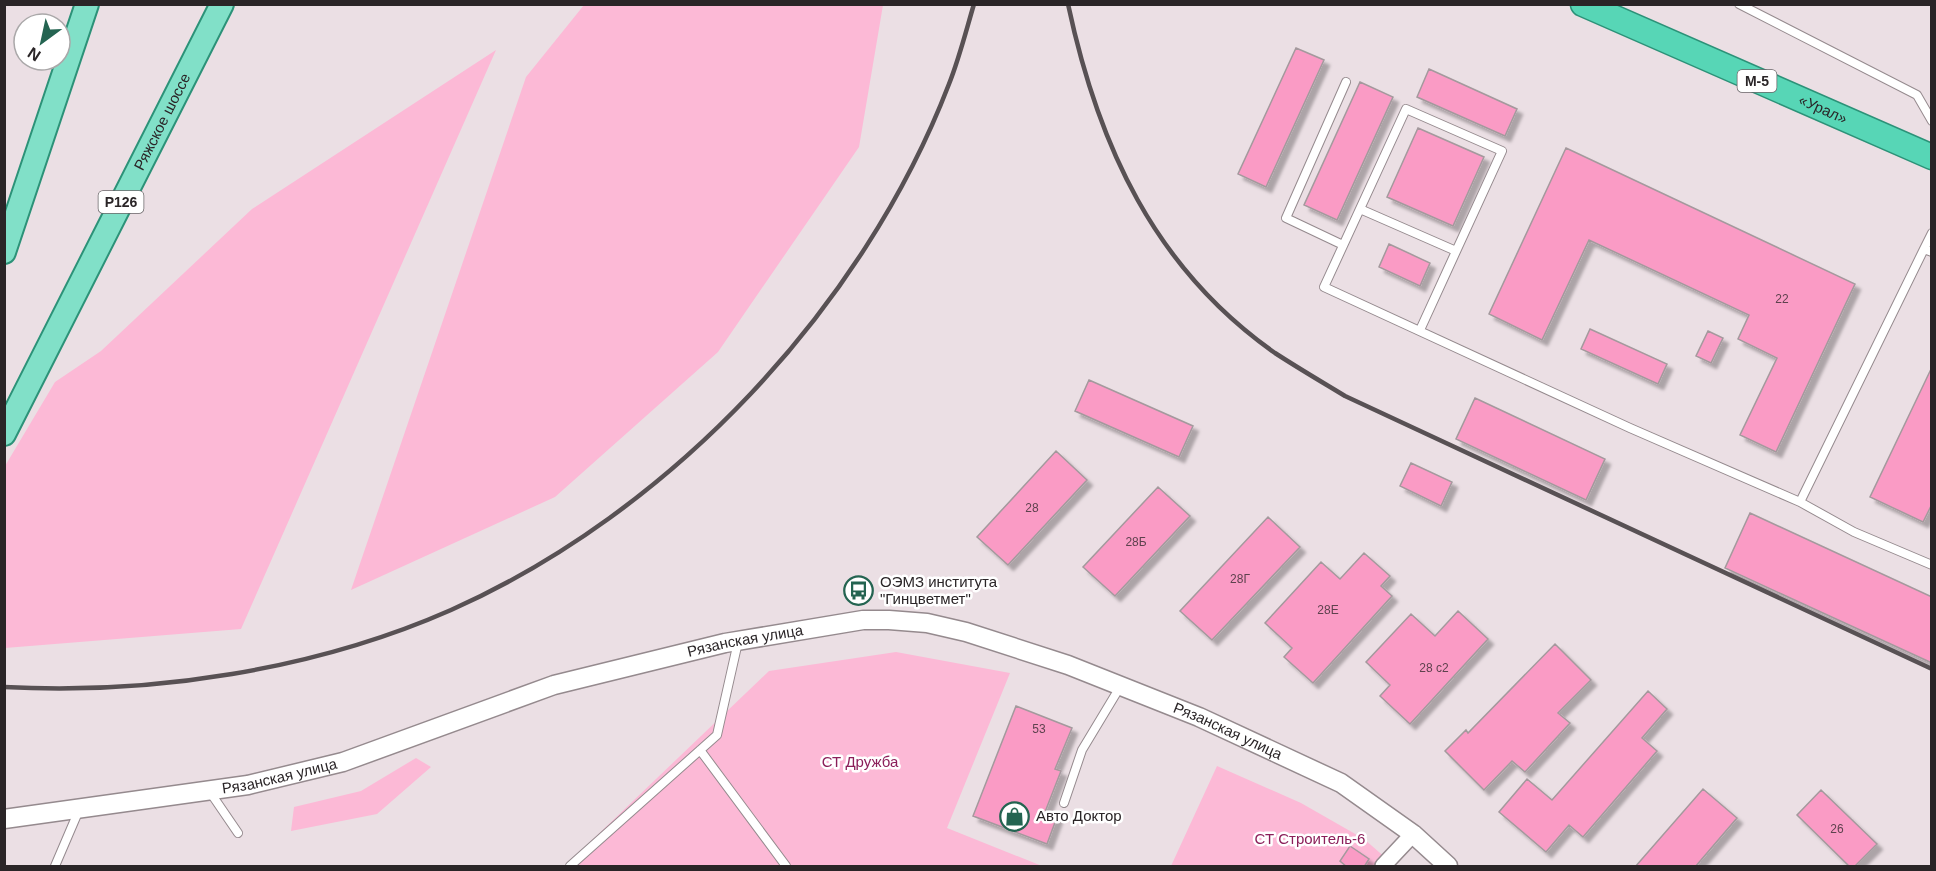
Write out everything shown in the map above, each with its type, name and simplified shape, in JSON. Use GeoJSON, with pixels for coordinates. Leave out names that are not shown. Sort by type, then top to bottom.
{"type":"FeatureCollection","features":[{"type":"Feature","properties":{"kind":"highway","name":"«Урал»"},"geometry":{"type":"LineString","coordinates":[[1583,4],[1932,158]]}},
{"type":"Feature","properties":{"kind":"main road"},"geometry":{"type":"LineString","coordinates":[[4,252],[87,4]]}},
{"type":"Feature","properties":{"kind":"main road","name":"Ряжское шоссе"},"geometry":{"type":"LineString","coordinates":[[4,434],[222,4]]}},
{"type":"Feature","properties":{"kind":"main road","name":"Ряжское шоссе"},"geometry":{"type":"LineString","coordinates":[[4,423],[21,400]]}},
{"type":"Feature","properties":{"kind":"street","name":"Рязанская улица"},"geometry":{"type":"LineString","coordinates":[[4,819],[248,785],[343,762],[554,686],[738,641],[863,620],[927,623],[966,632],[1068,665],[1199,717],[1341,783],[1413,834],[1449,867]]}},
{"type":"Feature","properties":{"kind":"street"},"geometry":{"type":"LineString","coordinates":[[1383,867],[1413,834]]}},
{"type":"Feature","properties":{"kind":"lane"},"geometry":{"type":"LineString","coordinates":[[1740,4],[1917,95],[1932,121]]}},
{"type":"Feature","properties":{"kind":"lane"},"geometry":{"type":"LineString","coordinates":[[1343,245],[1286,218],[1346,82]]}},
{"type":"Feature","properties":{"kind":"lane"},"geometry":{"type":"LineString","coordinates":[[1420,330],[1502,151],[1406,109],[1324,287],[1620,424],[1800,502],[1854,532],[1932,565]]}},
{"type":"Feature","properties":{"kind":"lane"},"geometry":{"type":"LineString","coordinates":[[1360,208],[1456,251]]}},
{"type":"Feature","properties":{"kind":"lane"},"geometry":{"type":"LineString","coordinates":[[1800,502],[1928,250],[1932,233]]}},
{"type":"Feature","properties":{"kind":"lane"},"geometry":{"type":"LineString","coordinates":[[570,867],[579,864],[717,735],[738,641]]}},
{"type":"Feature","properties":{"kind":"lane"},"geometry":{"type":"LineString","coordinates":[[1064,802],[1082,750],[1120,686]]}},
{"type":"Feature","properties":{"kind":"lane"},"geometry":{"type":"LineString","coordinates":[[700,750],[786,867]]}},
{"type":"Feature","properties":{"kind":"lane"},"geometry":{"type":"LineString","coordinates":[[209,790],[238,833]]}},
{"type":"Feature","properties":{"kind":"lane"},"geometry":{"type":"LineString","coordinates":[[55,867],[80,808]]}},
{"type":"Feature","properties":{"kind":"green space"},"geometry":{"type":"Polygon","coordinates":[[[584,5],[883,5],[859,147],[718,352],[555,497],[351,590],[526,77],[584,5]]]}},
{"type":"Feature","properties":{"kind":"green space"},"geometry":{"type":"Polygon","coordinates":[[[496,50],[241,629],[5,648],[5,466],[55,382],[101,351],[252,209],[496,50]]]}},
{"type":"Feature","properties":{"kind":"green space","name":"СТ Дружба"},"geometry":{"type":"Polygon","coordinates":[[[896,652],[1010,673],[947,828],[1042,866],[565,866],[769,671],[896,652]]]}},
{"type":"Feature","properties":{"kind":"green space"},"geometry":{"type":"Polygon","coordinates":[[[416,758],[431,767],[377,814],[291,831],[294,807],[361,791],[416,758]]]}},
{"type":"Feature","properties":{"kind":"green space","name":"СТ Строитель-6"},"geometry":{"type":"Polygon","coordinates":[[[1217,766],[1301,803],[1364,839],[1395,866],[1171,866],[1217,766]]]}},
{"type":"Feature","properties":{"kind":"building"},"geometry":{"type":"Polygon","coordinates":[[[1296,48],[1324,60],[1266,187],[1238,174],[1296,48]]]}},
{"type":"Feature","properties":{"kind":"building"},"geometry":{"type":"Polygon","coordinates":[[[1429,69],[1517,109],[1505,136],[1417,97],[1429,69]]]}},
{"type":"Feature","properties":{"kind":"building"},"geometry":{"type":"Polygon","coordinates":[[[1360,82],[1393,97],[1337,220],[1304,205],[1360,82]]]}},
{"type":"Feature","properties":{"kind":"building"},"geometry":{"type":"Polygon","coordinates":[[[1418,128],[1484,157],[1453,226],[1387,197],[1418,128]]]}},
{"type":"Feature","properties":{"kind":"building"},"geometry":{"type":"Polygon","coordinates":[[[1566,148],[1855,284],[1776,452],[1740,435],[1777,358],[1738,339],[1749,315],[1589,240],[1542,340],[1489,314],[1566,148]]]}},
{"type":"Feature","properties":{"kind":"building"},"geometry":{"type":"Polygon","coordinates":[[[1389,244],[1430,263],[1420,286],[1379,267],[1389,244]]]}},
{"type":"Feature","properties":{"kind":"building"},"geometry":{"type":"Polygon","coordinates":[[[1590,329],[1667,364],[1658,384],[1581,349],[1590,329]]]}},
{"type":"Feature","properties":{"kind":"building"},"geometry":{"type":"Polygon","coordinates":[[[1708,331],[1723,338],[1711,363],[1696,356],[1708,331]]]}},
{"type":"Feature","properties":{"kind":"building"},"geometry":{"type":"Polygon","coordinates":[[[1932,367],[1932,504],[1923,522],[1870,497],[1932,367]]]}},
{"type":"Feature","properties":{"kind":"building"},"geometry":{"type":"Polygon","coordinates":[[[1089,380],[1193,426],[1179,457],[1075,411],[1089,380]]]}},
{"type":"Feature","properties":{"kind":"building"},"geometry":{"type":"Polygon","coordinates":[[[1475,398],[1605,459],[1586,500],[1456,439],[1475,398]]]}},
{"type":"Feature","properties":{"kind":"building"},"geometry":{"type":"Polygon","coordinates":[[[1056,451],[1087,480],[1008,565],[977,537],[1056,451]]]}},
{"type":"Feature","properties":{"kind":"building"},"geometry":{"type":"Polygon","coordinates":[[[1411,463],[1452,482],[1441,506],[1400,486],[1411,463]]]}},
{"type":"Feature","properties":{"kind":"building"},"geometry":{"type":"Polygon","coordinates":[[[1158,487],[1190,516],[1115,596],[1083,567],[1158,487]]]}},
{"type":"Feature","properties":{"kind":"building"},"geometry":{"type":"Polygon","coordinates":[[[1750,513],[1932,597],[1932,663],[1725,568],[1750,513]]]}},
{"type":"Feature","properties":{"kind":"building"},"geometry":{"type":"Polygon","coordinates":[[[1268,517],[1300,547],[1212,640],[1180,611],[1268,517]]]}},
{"type":"Feature","properties":{"kind":"building"},"geometry":{"type":"Polygon","coordinates":[[[1364,553],[1390,576],[1381,586],[1392,596],[1313,683],[1284,657],[1292,648],[1265,623],[1321,562],[1340,579],[1364,553]]]}},
{"type":"Feature","properties":{"kind":"building"},"geometry":{"type":"Polygon","coordinates":[[[1458,611],[1488,639],[1410,724],[1380,696],[1390,685],[1366,662],[1411,614],[1435,636],[1458,611]]]}},
{"type":"Feature","properties":{"kind":"building"},"geometry":{"type":"Polygon","coordinates":[[[1555,644],[1591,680],[1558,713],[1570,723],[1525,772],[1512,761],[1484,790],[1445,751],[1466,730],[1468,733],[1555,644]]]}},
{"type":"Feature","properties":{"kind":"building"},"geometry":{"type":"Polygon","coordinates":[[[1648,691],[1667,709],[1642,738],[1657,751],[1583,837],[1569,825],[1546,852],[1499,812],[1527,779],[1552,800],[1648,691]]]}},
{"type":"Feature","properties":{"kind":"building"},"geometry":{"type":"Polygon","coordinates":[[[1016,706],[1072,728],[1055,769],[1061,771],[1045,812],[1057,817],[1047,844],[973,816],[1016,706]]]}},
{"type":"Feature","properties":{"kind":"building"},"geometry":{"type":"Polygon","coordinates":[[[1703,789],[1737,818],[1695,867],[1635,867],[1703,789]]]}},
{"type":"Feature","properties":{"kind":"building"},"geometry":{"type":"Polygon","coordinates":[[[1821,790],[1877,844],[1854,867],[1850,867],[1797,815],[1821,790]]]}},
{"type":"Feature","properties":{"kind":"building"},"geometry":{"type":"Polygon","coordinates":[[[1350,846],[1369,859],[1364,867],[1347,867],[1340,861],[1350,846]]]}},
{"type":"Feature","properties":{"kind":"railway"},"geometry":{"type":"LineString","coordinates":[[4,687],[117,687],[175,682],[289,663],[345,648],[399,631],[451,610],[532,568],[610,518],[683,460],[750,394],[812,323],[866,247],[912,167],[949,84],[974,4]]}},
{"type":"Feature","properties":{"kind":"railway"},"geometry":{"type":"LineString","coordinates":[[1068,4],[1096,106],[1137,200],[1164,242],[1196,282],[1233,319],[1275,353],[1345,396],[1932,669]]}},
{"type":"Feature","properties":{"kind":"place","name":"ОЭМЗ института \"Гинцветмет\""},"geometry":{"type":"Point","coordinates":[859,591]}},
{"type":"Feature","properties":{"kind":"place","name":"Авто Доктор"},"geometry":{"type":"Point","coordinates":[1015,816]}}]}
